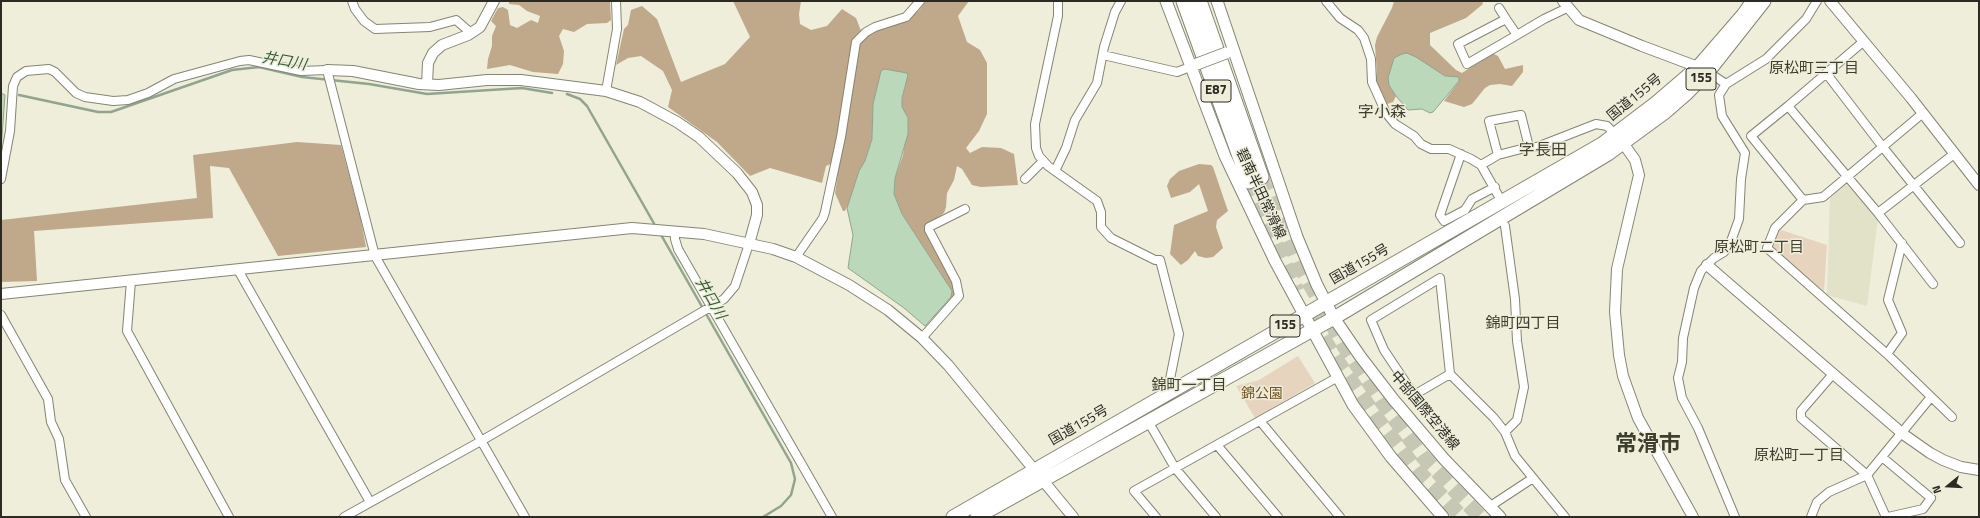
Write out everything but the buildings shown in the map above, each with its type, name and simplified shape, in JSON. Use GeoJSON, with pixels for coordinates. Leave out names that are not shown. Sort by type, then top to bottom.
{"type":"FeatureCollection","features":[{"type":"Feature","properties":{"kind":"highway","name":"E87"},"geometry":{"type":"LineString","coordinates":[[1184,1],[1255,179],[1199,1]]}},
{"type":"Feature","properties":{"kind":"highway","name":"国道155号"},"geometry":{"type":"LineString","coordinates":[[1703,69],[1752,1]]}},
{"type":"Feature","properties":{"kind":"highway","name":"国道155号"},"geometry":{"type":"LineString","coordinates":[[953,517],[1148,421],[1200,393],[1334,318],[1499,220],[1619,139],[1664,113],[1764,1]]}},
{"type":"Feature","properties":{"kind":"highway","name":"国道155号"},"geometry":{"type":"LineString","coordinates":[[977,517],[1038,475],[1169,392],[1602,144],[1619,139]]}},
{"type":"Feature","properties":{"kind":"main road","name":"碧南半田常滑線"},"geometry":{"type":"LineString","coordinates":[[1166,1],[1194,65],[1237,184],[1312,330]]}},
{"type":"Feature","properties":{"kind":"main road","name":"碧南半田常滑線"},"geometry":{"type":"LineString","coordinates":[[1217,1],[1230,52],[1297,237],[1334,318]]}},
{"type":"Feature","properties":{"kind":"main road"},"geometry":{"type":"LineString","coordinates":[[1194,65],[1230,52]]}},
{"type":"Feature","properties":{"kind":"main road","name":"中部国際空港線"},"geometry":{"type":"LineString","coordinates":[[1334,318],[1389,393],[1444,459],[1500,517]]}},
{"type":"Feature","properties":{"kind":"main road"},"geometry":{"type":"LineString","coordinates":[[1312,330],[1372,433],[1443,517]]}},
{"type":"Feature","properties":{"kind":"street"},"geometry":{"type":"LineString","coordinates":[[352,1],[355,9],[364,22],[375,29],[430,27],[456,20],[471,33]]}},
{"type":"Feature","properties":{"kind":"street"},"geometry":{"type":"LineString","coordinates":[[427,84],[428,63],[432,53],[442,45],[471,33],[480,27],[494,1]]}},
{"type":"Feature","properties":{"kind":"street"},"geometry":{"type":"LineString","coordinates":[[606,91],[618,29],[616,1]]}},
{"type":"Feature","properties":{"kind":"street"},"geometry":{"type":"LineString","coordinates":[[796,257],[823,218],[825,212],[840,144],[856,42],[866,32],[875,27],[906,17],[920,1]]}},
{"type":"Feature","properties":{"kind":"street"},"geometry":{"type":"LineString","coordinates":[[1058,1],[1058,16],[1035,124],[1036,148],[1043,160],[1055,171],[1097,201],[1101,212],[1102,227],[1111,238],[1155,260],[1160,260],[1179,334],[1169,384],[1169,392]]}},
{"type":"Feature","properties":{"kind":"street"},"geometry":{"type":"LineString","coordinates":[[1055,171],[1066,148],[1075,120],[1097,83],[1102,55],[1115,12],[1121,1]]}},
{"type":"Feature","properties":{"kind":"street"},"geometry":{"type":"LineString","coordinates":[[1326,1],[1340,18],[1358,30],[1364,38],[1373,70],[1372,82],[1386,113],[1395,124],[1414,136],[1421,144],[1431,149],[1449,149],[1461,154],[1480,165],[1496,191],[1472,199],[1465,210],[1444,221],[1440,215],[1461,154]]}},
{"type":"Feature","properties":{"kind":"street"},"geometry":{"type":"LineString","coordinates":[[1735,517],[1698,428],[1682,398],[1679,387],[1683,338],[1694,288],[1701,271],[1714,258],[1724,252],[1730,244],[1739,219],[1740,179],[1745,153],[1722,116],[1719,95],[1726,84],[1766,59],[1806,19],[1817,1]]}},
{"type":"Feature","properties":{"kind":"street"},"geometry":{"type":"LineString","coordinates":[[1830,1],[1923,113],[1979,185]]}},
{"type":"Feature","properties":{"kind":"street"},"geometry":{"type":"LineString","coordinates":[[1506,19],[1458,44],[1467,64],[1565,5],[1579,20],[1703,69],[1726,84]]}},
{"type":"Feature","properties":{"kind":"street"},"geometry":{"type":"LineString","coordinates":[[1499,8],[1517,35]]}},
{"type":"Feature","properties":{"kind":"street"},"geometry":{"type":"LineString","coordinates":[[1803,200],[1750,136],[1788,106],[1864,41]]}},
{"type":"Feature","properties":{"kind":"street"},"geometry":{"type":"LineString","coordinates":[[1102,55],[1177,72],[1194,65]]}},
{"type":"Feature","properties":{"kind":"street"},"geometry":{"type":"LineString","coordinates":[[1,179],[10,131],[13,86],[17,77],[26,71],[49,69],[55,72],[76,93],[85,97],[113,101],[128,100],[148,93],[174,79],[240,61],[249,60],[301,71],[353,71],[427,84],[455,85],[506,79],[606,91],[640,102],[677,122],[699,137],[738,173],[752,192],[757,205],[757,215],[735,286],[724,299],[481,441],[344,517]]}},
{"type":"Feature","properties":{"kind":"street"},"geometry":{"type":"LineString","coordinates":[[327,70],[375,256],[525,517]]}},
{"type":"Feature","properties":{"kind":"street"},"geometry":{"type":"LineString","coordinates":[[1826,73],[1882,146],[1960,243]]}},
{"type":"Feature","properties":{"kind":"street"},"geometry":{"type":"LineString","coordinates":[[1788,106],[1878,213],[1933,284]]}},
{"type":"Feature","properties":{"kind":"street"},"geometry":{"type":"LineString","coordinates":[[1923,113],[1823,197],[1803,200],[1775,228],[1767,248],[1887,354],[1952,417]]}},
{"type":"Feature","properties":{"kind":"street"},"geometry":{"type":"LineString","coordinates":[[1498,155],[1489,121],[1521,115],[1529,147]]}},
{"type":"Feature","properties":{"kind":"street"},"geometry":{"type":"LineString","coordinates":[[1480,165],[1498,155],[1529,147],[1537,147],[1596,124],[1607,126],[1635,160],[1639,175],[1618,269],[1615,312],[1619,355],[1624,376],[1638,418],[1693,517]]}},
{"type":"Feature","properties":{"kind":"street"},"geometry":{"type":"LineString","coordinates":[[1878,213],[1954,154]]}},
{"type":"Feature","properties":{"kind":"street"},"geometry":{"type":"LineString","coordinates":[[1025,179],[1043,160]]}},
{"type":"Feature","properties":{"kind":"street"},"geometry":{"type":"LineString","coordinates":[[922,338],[959,296],[956,281],[929,230],[929,227],[965,209]]}},
{"type":"Feature","properties":{"kind":"street"},"geometry":{"type":"LineString","coordinates":[[1505,226],[1516,299],[1517,341],[1524,387],[1518,420],[1505,432]]}},
{"type":"Feature","properties":{"kind":"street"},"geometry":{"type":"LineString","coordinates":[[1,294],[632,228],[704,234],[773,249],[796,257],[874,300],[922,338],[962,381],[1073,517]]}},
{"type":"Feature","properties":{"kind":"street"},"geometry":{"type":"LineString","coordinates":[[675,232],[675,240],[678,248],[832,517]]}},
{"type":"Feature","properties":{"kind":"street"},"geometry":{"type":"LineString","coordinates":[[1887,354],[1902,333],[1888,300],[1902,243]]}},
{"type":"Feature","properties":{"kind":"street"},"geometry":{"type":"LineString","coordinates":[[1707,265],[1903,434],[1930,453],[1943,460],[1979,470]]}},
{"type":"Feature","properties":{"kind":"street"},"geometry":{"type":"LineString","coordinates":[[238,270],[370,502]]}},
{"type":"Feature","properties":{"kind":"street"},"geometry":{"type":"LineString","coordinates":[[1450,374],[1414,395],[1384,350],[1371,320],[1440,278],[1450,374],[1494,418],[1505,432],[1515,456],[1565,517]]}},
{"type":"Feature","properties":{"kind":"street"},"geometry":{"type":"LineString","coordinates":[[131,281],[127,331],[229,517]]}},
{"type":"Feature","properties":{"kind":"street"},"geometry":{"type":"LineString","coordinates":[[1,315],[48,399],[51,422],[59,438],[65,480],[86,517]]}},
{"type":"Feature","properties":{"kind":"street"},"geometry":{"type":"LineString","coordinates":[[1833,374],[1801,410],[1801,418],[1867,475],[1887,517],[1923,509],[1931,498],[1882,457]]}},
{"type":"Feature","properties":{"kind":"street"},"geometry":{"type":"LineString","coordinates":[[1156,517],[1134,491],[1338,377]]}},
{"type":"Feature","properties":{"kind":"street"},"geometry":{"type":"LineString","coordinates":[[1811,517],[1817,502],[1829,492],[1867,475],[1903,434],[1932,397]]}},
{"type":"Feature","properties":{"kind":"street"},"geometry":{"type":"LineString","coordinates":[[1260,420],[1340,517]]}},
{"type":"Feature","properties":{"kind":"street"},"geometry":{"type":"LineString","coordinates":[[1148,421],[1176,468],[1216,517]]}},
{"type":"Feature","properties":{"kind":"street"},"geometry":{"type":"LineString","coordinates":[[1217,445],[1278,517]]}},
{"type":"Feature","properties":{"kind":"street"},"geometry":{"type":"LineString","coordinates":[[1489,507],[1533,478]]}},
{"type":"Feature","properties":{"kind":"shaded area"},"geometry":{"type":"Polygon","coordinates":[[[509,1],[610,1],[611,20],[607,23],[587,24],[574,32],[563,29],[559,36],[564,51],[563,64],[558,74],[533,72],[510,65],[487,69],[492,46],[492,36],[496,26],[491,21],[498,8],[503,7],[508,10],[510,25],[517,28],[531,20],[538,23],[540,16],[527,11],[519,5],[509,4],[509,1]]]}},
{"type":"Feature","properties":{"kind":"shaded area"},"geometry":{"type":"Polygon","coordinates":[[[733,1],[801,1],[799,14],[800,24],[811,30],[827,26],[842,9],[856,18],[861,31],[833,163],[826,166],[822,183],[770,168],[750,176],[717,142],[668,107],[672,90],[663,71],[641,56],[628,58],[616,65],[624,29],[628,25],[631,10],[642,6],[657,19],[681,82],[725,64],[750,37],[733,1]]]}},
{"type":"Feature","properties":{"kind":"shaded area"},"geometry":{"type":"Polygon","coordinates":[[[925,1],[969,1],[958,16],[967,42],[980,50],[987,63],[987,114],[979,131],[966,148],[970,153],[982,147],[1001,148],[1014,154],[1018,185],[981,187],[972,185],[962,169],[957,166],[954,180],[947,193],[944,213],[925,227],[956,291],[955,297],[951,297],[950,288],[902,214],[894,194],[895,178],[903,155],[908,118],[902,107],[902,98],[906,83],[873,124],[872,139],[865,161],[859,171],[852,196],[845,211],[843,211],[835,193],[858,45],[867,34],[908,20],[920,9],[925,1]]]}},
{"type":"Feature","properties":{"kind":"shaded area"},"geometry":{"type":"Polygon","coordinates":[[[1394,1],[1482,1],[1483,4],[1466,18],[1430,33],[1430,45],[1456,70],[1462,73],[1492,53],[1498,56],[1505,69],[1523,65],[1523,72],[1512,86],[1500,84],[1490,85],[1485,88],[1472,104],[1464,107],[1444,101],[1459,81],[1456,77],[1445,76],[1438,72],[1389,85],[1396,96],[1393,102],[1387,104],[1381,100],[1375,82],[1377,72],[1375,45],[1377,37],[1394,1]]]}},
{"type":"Feature","properties":{"kind":"shaded area"},"geometry":{"type":"Polygon","coordinates":[[[1407,53],[1416,57],[1445,76],[1459,77],[1459,81],[1433,112],[1430,113],[1422,109],[1408,110],[1389,85],[1388,78],[1394,58],[1407,53]]]}},
{"type":"Feature","properties":{"kind":"shaded area"},"geometry":{"type":"Polygon","coordinates":[[[884,69],[907,73],[908,75],[902,98],[902,107],[908,118],[908,134],[895,178],[894,194],[902,214],[952,291],[951,297],[925,326],[904,308],[848,268],[853,235],[847,208],[859,171],[865,161],[872,139],[873,104],[881,71],[884,69]]]}},
{"type":"Feature","properties":{"kind":"shaded area"},"geometry":{"type":"Polygon","coordinates":[[[1,93],[5,95],[1,151],[1,93]]]}},
{"type":"Feature","properties":{"kind":"shaded area"},"geometry":{"type":"Polygon","coordinates":[[[297,142],[341,145],[361,220],[366,247],[278,256],[229,168],[210,166],[213,218],[34,231],[37,281],[1,282],[1,220],[197,198],[193,155],[297,142]]]}},
{"type":"Feature","properties":{"kind":"shaded area"},"geometry":{"type":"Polygon","coordinates":[[[1199,164],[1211,165],[1213,167],[1228,211],[1217,220],[1216,227],[1223,248],[1213,257],[1206,258],[1198,256],[1195,251],[1188,260],[1181,265],[1170,254],[1174,225],[1208,211],[1199,184],[1190,192],[1171,198],[1167,186],[1170,179],[1179,171],[1199,164]]]}},
{"type":"Feature","properties":{"kind":"shaded area"},"geometry":{"type":"Polygon","coordinates":[[[1846,184],[1878,218],[1867,306],[1827,295],[1830,198],[1846,184]]]}},
{"type":"Feature","properties":{"kind":"green space"},"geometry":{"type":"Polygon","coordinates":[[[1778,229],[1827,245],[1824,291],[1771,247],[1778,229]]]}},
{"type":"Feature","properties":{"kind":"green space","name":"錦公園"},"geometry":{"type":"Polygon","coordinates":[[[1298,356],[1315,383],[1255,418],[1236,386],[1259,380],[1298,356]]]}},
{"type":"Feature","properties":{"kind":"waterway","name":"井口川"},"geometry":{"type":"LineString","coordinates":[[19,95],[98,112],[111,112],[232,70],[259,67],[302,77],[369,84],[427,94],[522,88],[552,93]]}},
{"type":"Feature","properties":{"kind":"waterway","name":"井口川"},"geometry":{"type":"LineString","coordinates":[[567,94],[580,99],[587,106],[656,227]]}},
{"type":"Feature","properties":{"kind":"waterway","name":"井口川"},"geometry":{"type":"LineString","coordinates":[[660,233],[791,463],[795,479],[791,495],[781,506],[763,517]]}},
{"type":"Feature","properties":{"kind":"tunnel"},"geometry":{"type":"LineString","coordinates":[[1261,177],[1299,264],[1344,346],[1382,402],[1423,457],[1480,517]]}},
{"type":"Feature","properties":{"kind":"tunnel"},"geometry":{"type":"LineString","coordinates":[[1249,181],[1297,291]]}},
{"type":"Feature","properties":{"kind":"tunnel"},"geometry":{"type":"LineString","coordinates":[[1311,318],[1336,359],[1379,421],[1417,470],[1462,517]]}},
{"type":"Feature","properties":{"kind":"district","name":"原松町三丁目"},"geometry":{"type":"Point","coordinates":[1814,69]}},
{"type":"Feature","properties":{"kind":"district","name":"字小森"},"geometry":{"type":"Point","coordinates":[1382,113]}},
{"type":"Feature","properties":{"kind":"district","name":"字長田"},"geometry":{"type":"Point","coordinates":[1543,151]}},
{"type":"Feature","properties":{"kind":"district","name":"原松町二丁目"},"geometry":{"type":"Point","coordinates":[1759,248]}},
{"type":"Feature","properties":{"kind":"district","name":"錦町四丁目"},"geometry":{"type":"Point","coordinates":[1523,324]}},
{"type":"Feature","properties":{"kind":"district","name":"錦町一丁目"},"geometry":{"type":"Point","coordinates":[1189,386]}},
{"type":"Feature","properties":{"kind":"district","name":"常滑市"},"geometry":{"type":"Point","coordinates":[1648,446]}},
{"type":"Feature","properties":{"kind":"district","name":"原松町一丁目"},"geometry":{"type":"Point","coordinates":[1799,456]}}]}
